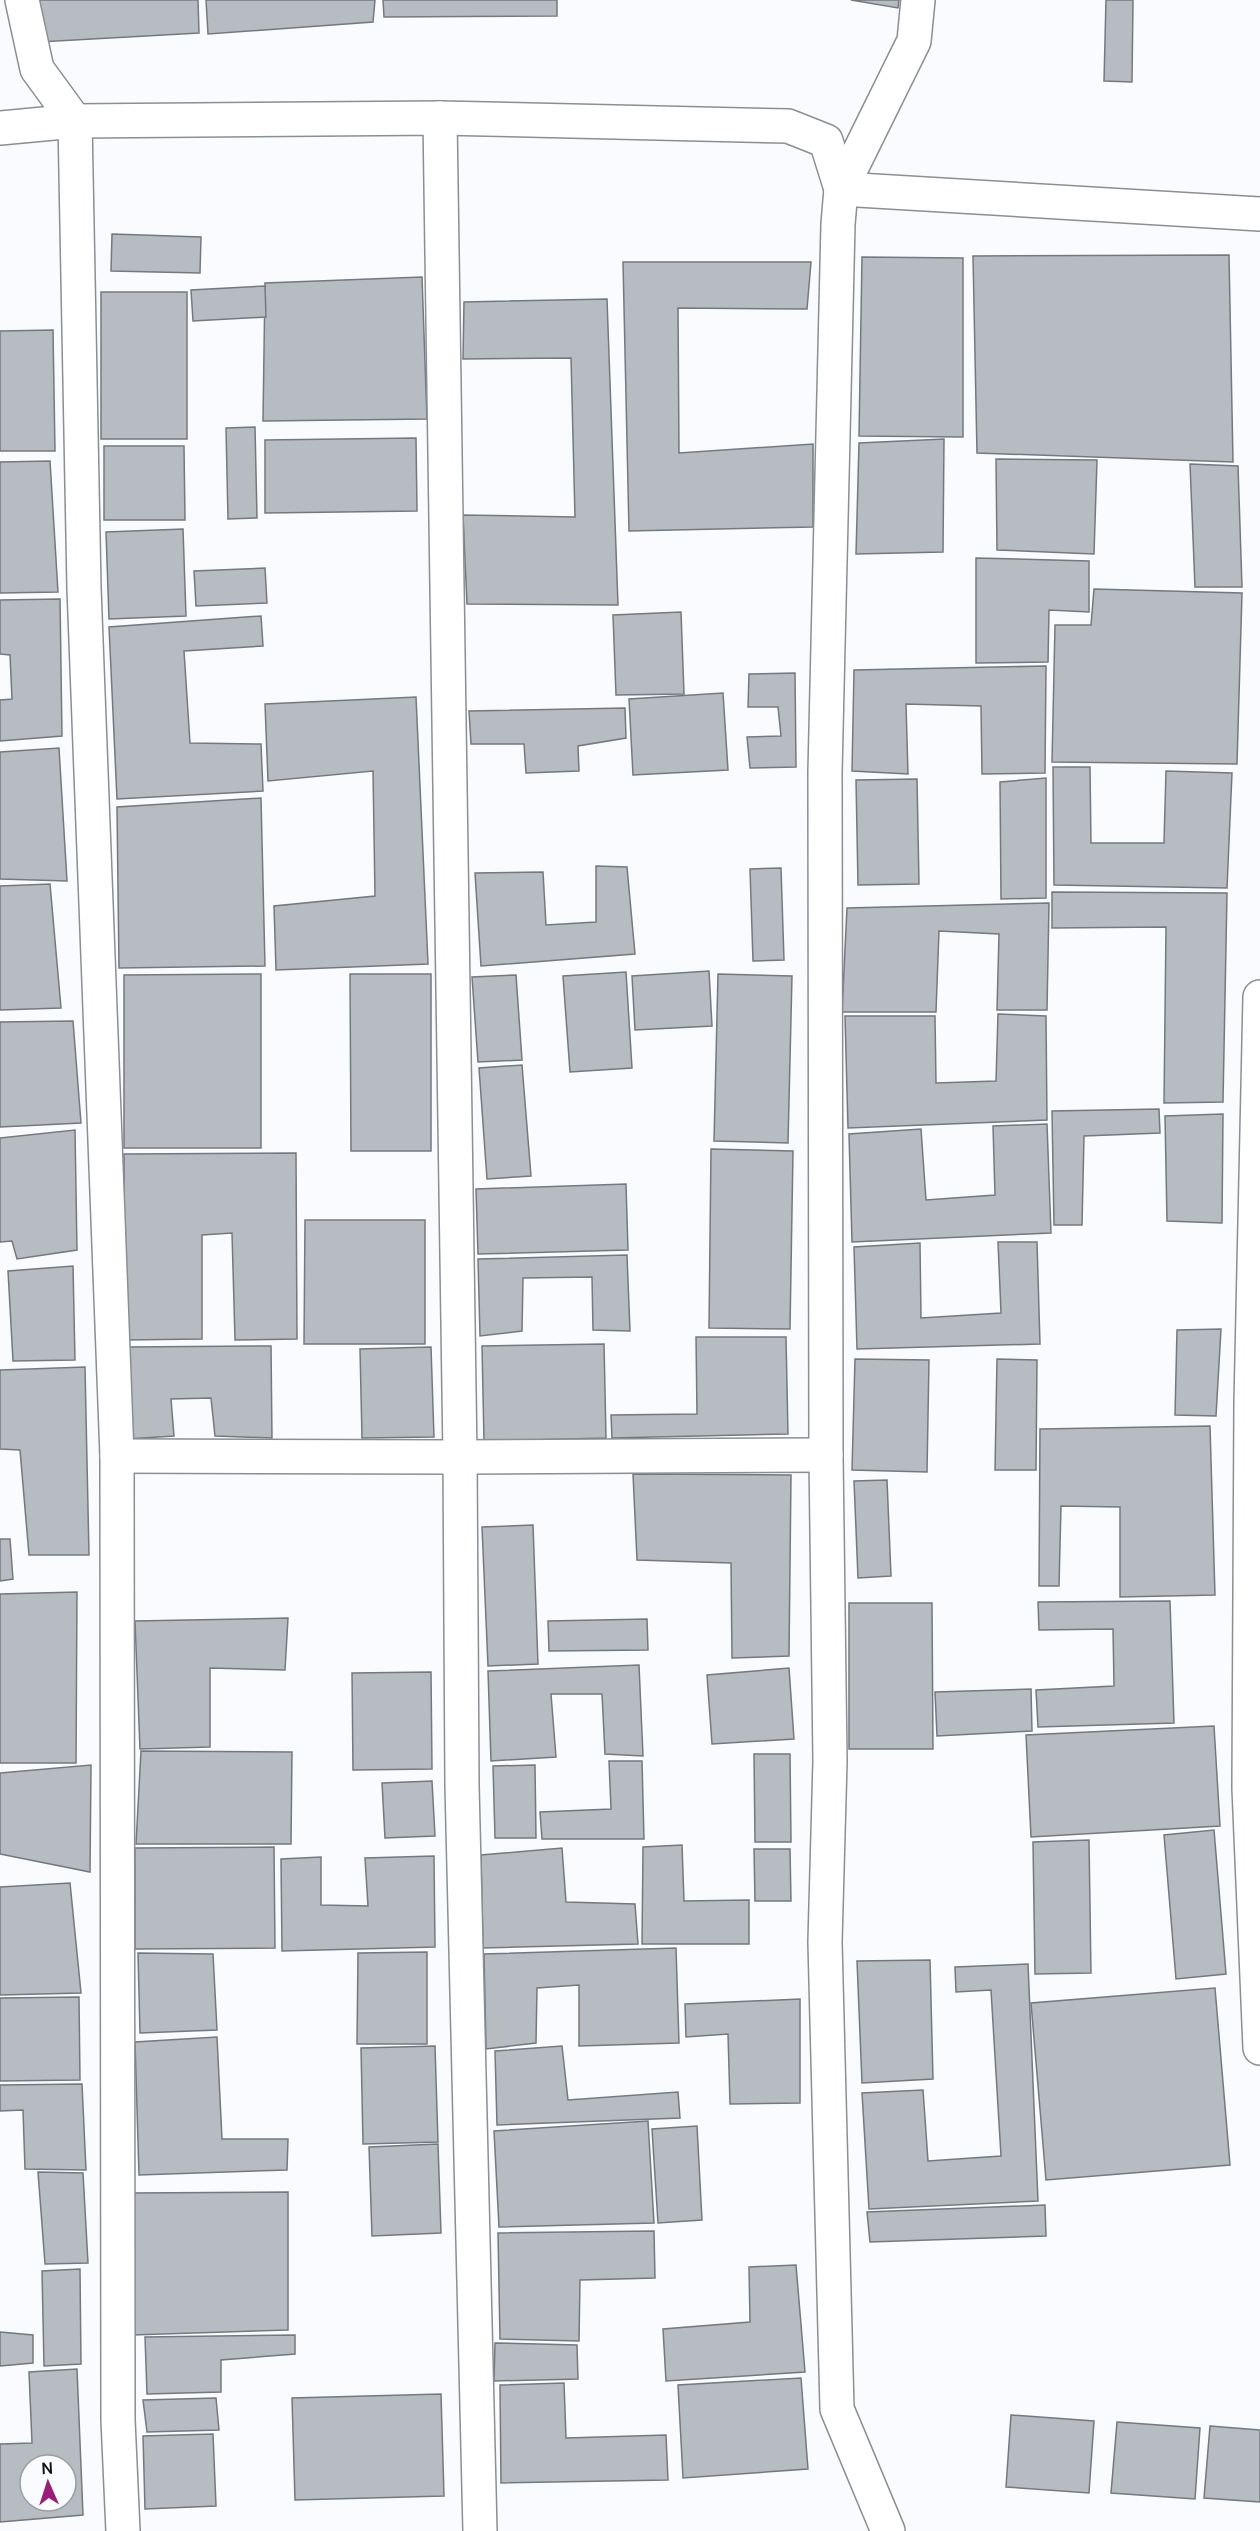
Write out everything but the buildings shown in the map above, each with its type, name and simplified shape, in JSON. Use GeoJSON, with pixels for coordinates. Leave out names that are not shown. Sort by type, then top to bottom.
{"type":"FeatureCollection","features":[{"type":"Feature","properties":{"kind":"street"},"geometry":{"type":"LineString","coordinates":[[21,0],[37,69],[75,121],[84,588],[117,1456],[118,2420],[123,2531]]}},
{"type":"Feature","properties":{"kind":"street"},"geometry":{"type":"LineString","coordinates":[[888,2531],[837,2409],[825,1942],[830,1761],[826,1455],[825,772],[838,224],[841,189],[914,41],[918,0]]}},
{"type":"Feature","properties":{"kind":"street"},"geometry":{"type":"LineString","coordinates":[[440,118],[460,1457],[462,1785],[480,2531]]}},
{"type":"Feature","properties":{"kind":"street"},"geometry":{"type":"LineString","coordinates":[[0,128],[75,121],[440,118],[789,126],[826,141],[841,189]]}},
{"type":"Feature","properties":{"kind":"street"},"geometry":{"type":"LineString","coordinates":[[841,189],[1260,214]]}},
{"type":"Feature","properties":{"kind":"street"},"geometry":{"type":"LineString","coordinates":[[1260,998],[1251,1391],[1250,1788],[1260,2048]]}},
{"type":"Feature","properties":{"kind":"street"},"geometry":{"type":"LineString","coordinates":[[117,1456],[826,1455]]}}]}
